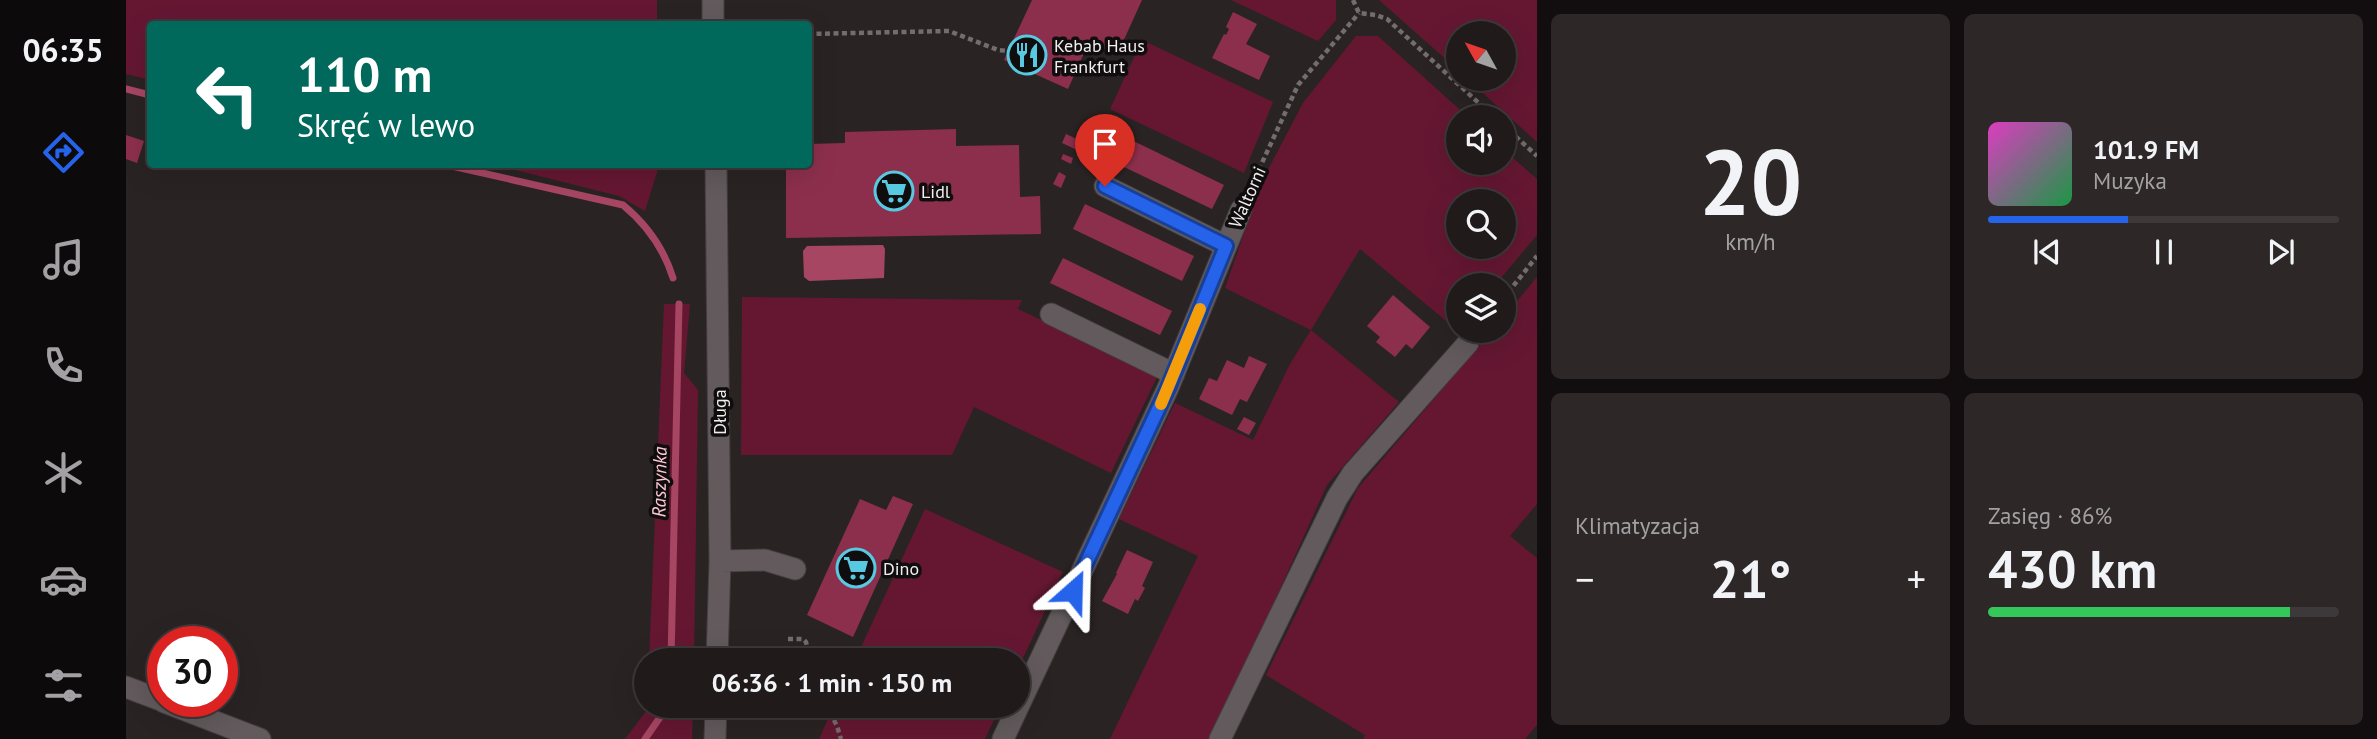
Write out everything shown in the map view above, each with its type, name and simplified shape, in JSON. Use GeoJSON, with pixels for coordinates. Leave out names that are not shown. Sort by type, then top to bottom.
{"type":"FeatureCollection","features":[{"type":"Feature","properties":{"kind":"street"},"geometry":{"type":"LineString","coordinates":[[713,0],[713,21]]}},
{"type":"Feature","properties":{"kind":"street","name":"Długa"},"geometry":{"type":"LineString","coordinates":[[716,168],[720,561],[717,648]]}},
{"type":"Feature","properties":{"kind":"street"},"geometry":{"type":"LineString","coordinates":[[1105,186],[1226,246]]}},
{"type":"Feature","properties":{"kind":"street","name":"Waltorni"},"geometry":{"type":"LineString","coordinates":[[1003,739],[1174,374],[1241,210]]}},
{"type":"Feature","properties":{"kind":"street"},"geometry":{"type":"LineString","coordinates":[[1051,314],[1174,374]]}},
{"type":"Feature","properties":{"kind":"street"},"geometry":{"type":"LineString","coordinates":[[1220,739],[1337,498],[1353,473],[1468,343]]}},
{"type":"Feature","properties":{"kind":"street"},"geometry":{"type":"LineString","coordinates":[[720,561],[765,560],[794,569]]}},
{"type":"Feature","properties":{"kind":"street"},"geometry":{"type":"LineString","coordinates":[[126,687],[147,696]]}},
{"type":"Feature","properties":{"kind":"street"},"geometry":{"type":"LineString","coordinates":[[202,717],[260,739]]}},
{"type":"Feature","properties":{"kind":"street"},"geometry":{"type":"LineString","coordinates":[[715,739],[716,718]]}},
{"type":"Feature","properties":{"kind":"path"},"geometry":{"type":"LineString","coordinates":[[1353,0],[1359,13],[1387,19],[1481,105]]}},
{"type":"Feature","properties":{"kind":"path","name":"Waltorni"},"geometry":{"type":"LineString","coordinates":[[1241,210],[1298,85],[1359,13]]}},
{"type":"Feature","properties":{"kind":"path"},"geometry":{"type":"LineString","coordinates":[[812,34],[949,31],[998,50],[1009,51]]}},
{"type":"Feature","properties":{"kind":"path"},"geometry":{"type":"LineString","coordinates":[[1516,137],[1537,156]]}},
{"type":"Feature","properties":{"kind":"path"},"geometry":{"type":"LineString","coordinates":[[1516,283],[1537,256]]}},
{"type":"Feature","properties":{"kind":"path"},"geometry":{"type":"LineString","coordinates":[[788,639],[803,639],[806,648]]}},
{"type":"Feature","properties":{"kind":"path"},"geometry":{"type":"LineString","coordinates":[[833,718],[841,739]]}},
{"type":"Feature","properties":{"kind":"shaded area"},"geometry":{"type":"Polygon","coordinates":[[[126,0],[657,0],[657,21],[147,21],[147,79],[126,74],[126,0]]]}},
{"type":"Feature","properties":{"kind":"shaded area"},"geometry":{"type":"Polygon","coordinates":[[[1231,0],[1336,0],[1336,20],[1318,41],[1231,0]]]}},
{"type":"Feature","properties":{"kind":"shaded area"},"geometry":{"type":"Polygon","coordinates":[[[1379,0],[1537,0],[1537,142],[1516,123],[1516,105],[1496,105],[1480,91],[1516,91],[1516,21],[1446,21],[1446,59],[1379,0]]]}},
{"type":"Feature","properties":{"kind":"shaded area"},"geometry":{"type":"Polygon","coordinates":[[[1356,36],[1378,36],[1455,105],[1446,105],[1446,175],[1516,175],[1516,160],[1537,179],[1537,235],[1505,273],[1446,273],[1446,321],[1360,249],[1311,330],[1225,288],[1263,179],[1303,103],[1356,36]]]}},
{"type":"Feature","properties":{"kind":"shaded area"},"geometry":{"type":"Polygon","coordinates":[[[1142,40],[1273,102],[1244,173],[1110,109],[1142,40]]]}},
{"type":"Feature","properties":{"kind":"shaded area"},"geometry":{"type":"Polygon","coordinates":[[[507,168],[657,168],[645,211],[619,196],[507,168]]]}},
{"type":"Feature","properties":{"kind":"shaded area"},"geometry":{"type":"Polygon","coordinates":[[[883,245],[884,278],[809,281],[804,277],[803,251],[807,246],[883,245]]]}},
{"type":"Feature","properties":{"kind":"shaded area"},"geometry":{"type":"Polygon","coordinates":[[[1537,277],[1537,504],[1510,536],[1537,558],[1537,725],[1525,739],[1363,739],[1365,735],[1266,675],[1358,488],[1482,343],[1516,343],[1516,302],[1537,277]]]}},
{"type":"Feature","properties":{"kind":"shaded area"},"geometry":{"type":"Polygon","coordinates":[[[742,297],[1022,300],[1018,309],[1158,375],[1111,473],[974,407],[952,455],[741,455],[742,297]]]}},
{"type":"Feature","properties":{"kind":"shaded area"},"geometry":{"type":"Polygon","coordinates":[[[664,304],[690,304],[684,373],[698,390],[694,648],[650,648],[664,304]]]}},
{"type":"Feature","properties":{"kind":"shaded area"},"geometry":{"type":"Polygon","coordinates":[[[1311,330],[1399,402],[1327,485],[1212,739],[1110,739],[1198,556],[1119,519],[1175,403],[1253,440],[1290,364],[1311,330]]]}},
{"type":"Feature","properties":{"kind":"shaded area"},"geometry":{"type":"Polygon","coordinates":[[[925,509],[1063,572],[1028,648],[861,648],[925,509]]]}},
{"type":"Feature","properties":{"kind":"shaded area"},"geometry":{"type":"Polygon","coordinates":[[[641,718],[693,718],[692,739],[625,739],[641,718]]]}},
{"type":"Feature","properties":{"kind":"shaded area"},"geometry":{"type":"Polygon","coordinates":[[[828,718],[995,718],[985,739],[819,739],[828,718]]]}},
{"type":"Feature","properties":{"kind":"building"},"geometry":{"type":"Polygon","coordinates":[[[1032,0],[1142,0],[1117,55],[1089,42],[1068,89],[1004,60],[1032,0]]]}},
{"type":"Feature","properties":{"kind":"building"},"geometry":{"type":"Polygon","coordinates":[[[1233,12],[1257,24],[1246,44],[1270,56],[1259,80],[1212,58],[1229,29],[1226,27],[1233,12]]]}},
{"type":"Feature","properties":{"kind":"building"},"geometry":{"type":"Polygon","coordinates":[[[956,129],[956,146],[1019,145],[1020,197],[1040,196],[1041,234],[786,238],[786,168],[812,168],[812,144],[845,143],[845,132],[956,129]]]}},
{"type":"Feature","properties":{"kind":"building"},"geometry":{"type":"Polygon","coordinates":[[[1115,132],[1224,185],[1212,209],[1103,157],[1115,132]]]}},
{"type":"Feature","properties":{"kind":"building"},"geometry":{"type":"Polygon","coordinates":[[[1066,134],[1081,141],[1077,150],[1062,143],[1066,134]]]}},
{"type":"Feature","properties":{"kind":"building"},"geometry":{"type":"Polygon","coordinates":[[[126,135],[144,141],[137,163],[126,159],[126,135]]]}},
{"type":"Feature","properties":{"kind":"building"},"geometry":{"type":"Polygon","coordinates":[[[1063,154],[1073,158],[1071,164],[1061,159],[1063,154]]]}},
{"type":"Feature","properties":{"kind":"building"},"geometry":{"type":"Polygon","coordinates":[[[1059,172],[1066,176],[1061,188],[1053,184],[1059,172]]]}},
{"type":"Feature","properties":{"kind":"building"},"geometry":{"type":"Polygon","coordinates":[[[1085,204],[1194,256],[1182,281],[1073,229],[1085,204]]]}},
{"type":"Feature","properties":{"kind":"building"},"geometry":{"type":"Polygon","coordinates":[[[1063,258],[1172,311],[1160,335],[1050,283],[1063,258]]]}},
{"type":"Feature","properties":{"kind":"building"},"geometry":{"type":"Polygon","coordinates":[[[1393,295],[1430,327],[1412,349],[1406,344],[1395,357],[1376,342],[1380,337],[1367,326],[1393,295]]]}},
{"type":"Feature","properties":{"kind":"building"},"geometry":{"type":"Polygon","coordinates":[[[1249,356],[1267,364],[1247,402],[1240,399],[1232,415],[1199,399],[1209,378],[1217,381],[1227,360],[1244,368],[1249,356]]]}},
{"type":"Feature","properties":{"kind":"building"},"geometry":{"type":"Polygon","coordinates":[[[1244,417],[1256,423],[1249,435],[1237,429],[1244,417]]]}},
{"type":"Feature","properties":{"kind":"building","name":"Dino"},"geometry":{"type":"Polygon","coordinates":[[[893,496],[913,504],[853,637],[807,615],[860,499],[886,510],[893,496]]]}},
{"type":"Feature","properties":{"kind":"building"},"geometry":{"type":"Polygon","coordinates":[[[1127,550],[1153,562],[1142,586],[1145,588],[1138,601],[1135,599],[1128,614],[1102,601],[1127,550]]]}},
{"type":"Feature","properties":{"kind":"waterway","name":"Raszynka"},"geometry":{"type":"LineString","coordinates":[[126,89],[147,94]]}},
{"type":"Feature","properties":{"kind":"waterway","name":"Raszynka"},"geometry":{"type":"LineString","coordinates":[[461,168],[623,205],[653,238],[665,257],[673,278]]}},
{"type":"Feature","properties":{"kind":"waterway","name":"Raszynka"},"geometry":{"type":"LineString","coordinates":[[671,648],[679,304]]}},
{"type":"Feature","properties":{"kind":"waterway","name":"Raszynka"},"geometry":{"type":"LineString","coordinates":[[645,739],[660,718]]}},
{"type":"Feature","properties":{"kind":"slow traffic"},"geometry":{"type":"LineString","coordinates":[[1161,404],[1200,309]]}},
{"type":"Feature","properties":{"kind":"place","name":"Kebab Haus Frankfurt"},"geometry":{"type":"Point","coordinates":[1027,55]}},
{"type":"Feature","properties":{"kind":"place","name":"Lidl"},"geometry":{"type":"Point","coordinates":[894,191]}},
{"type":"Feature","properties":{"kind":"place","name":"Dino"},"geometry":{"type":"Point","coordinates":[856,568]}},
{"type":"Feature","properties":{"kind":"route"},"geometry":{"type":"LineString","coordinates":[[1073,591],[1168,388],[1226,246],[1105,186]]}}]}
